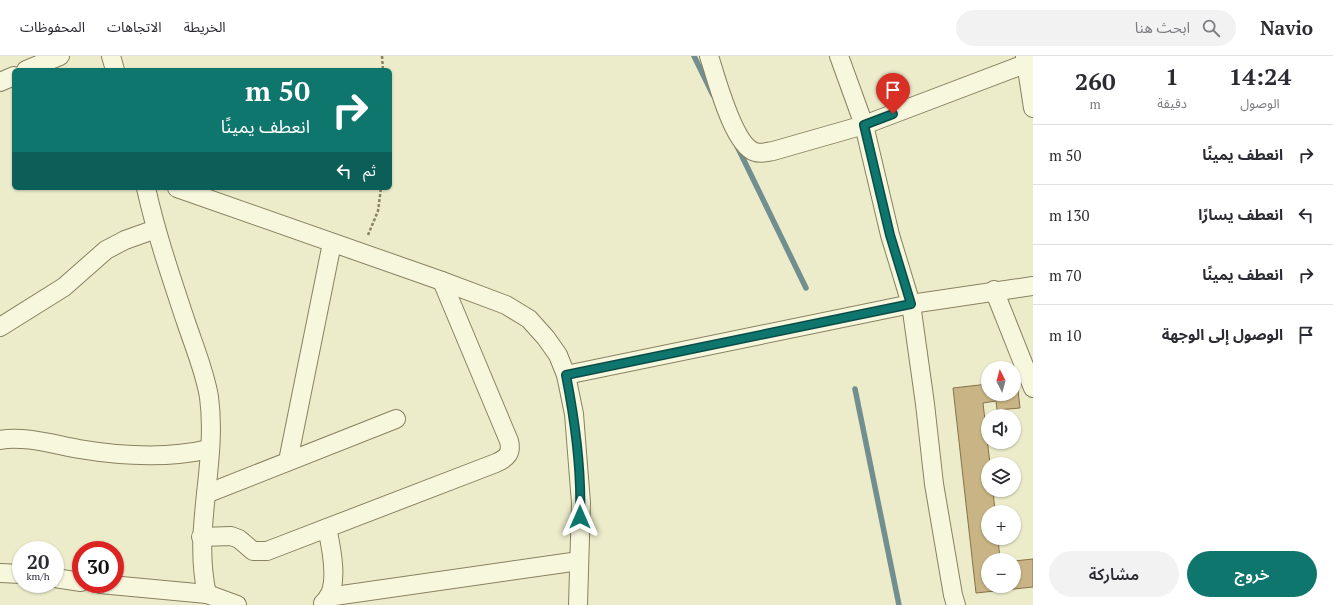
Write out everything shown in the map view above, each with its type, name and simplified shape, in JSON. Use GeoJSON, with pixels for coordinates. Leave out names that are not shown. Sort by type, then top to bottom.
{"type":"FeatureCollection","features":[{"type":"Feature","properties":{"kind":"street"},"geometry":{"type":"LineString","coordinates":[[31,68],[60,56]]}},
{"type":"Feature","properties":{"kind":"street"},"geometry":{"type":"LineString","coordinates":[[111,56],[114,68]]}},
{"type":"Feature","properties":{"kind":"street"},"geometry":{"type":"LineString","coordinates":[[709,56],[738,136],[745,145],[755,152],[773,151],[864,125],[1028,61],[1033,108]]}},
{"type":"Feature","properties":{"kind":"street"},"geometry":{"type":"LineString","coordinates":[[839,56],[864,125],[890,235],[911,304],[925,404],[934,484],[956,605]]}},
{"type":"Feature","properties":{"kind":"street"},"geometry":{"type":"LineString","coordinates":[[0,82],[12,77]]}},
{"type":"Feature","properties":{"kind":"street"},"geometry":{"type":"LineString","coordinates":[[146,190],[156,230],[200,364],[209,397],[209,449],[201,537],[202,572],[207,594]]}},
{"type":"Feature","properties":{"kind":"street"},"geometry":{"type":"LineString","coordinates":[[183,190],[506,305],[529,320],[554,349],[566,375],[574,414],[581,503],[578,605]]}},
{"type":"Feature","properties":{"kind":"street"},"geometry":{"type":"LineString","coordinates":[[0,327],[64,287],[106,250],[125,240],[156,230]]}},
{"type":"Feature","properties":{"kind":"street"},"geometry":{"type":"LineString","coordinates":[[288,461],[332,243]]}},
{"type":"Feature","properties":{"kind":"street"},"geometry":{"type":"LineString","coordinates":[[201,537],[231,536],[239,539],[253,551],[260,552],[496,463],[508,456],[510,452],[509,442],[442,281]]}},
{"type":"Feature","properties":{"kind":"street"},"geometry":{"type":"LineString","coordinates":[[566,375],[911,304],[994,290],[1033,286]]}},
{"type":"Feature","properties":{"kind":"street"},"geometry":{"type":"LineString","coordinates":[[994,290],[1033,388]]}},
{"type":"Feature","properties":{"kind":"street"},"geometry":{"type":"LineString","coordinates":[[206,494],[396,419]]}},
{"type":"Feature","properties":{"kind":"street"},"geometry":{"type":"LineString","coordinates":[[0,440],[25,440],[117,454],[177,454],[209,449]]}},
{"type":"Feature","properties":{"kind":"street"},"geometry":{"type":"LineString","coordinates":[[324,601],[331,591],[334,575],[332,549],[327,528]]}},
{"type":"Feature","properties":{"kind":"street"},"geometry":{"type":"LineString","coordinates":[[324,601],[579,561]]}},
{"type":"Feature","properties":{"kind":"street"},"geometry":{"type":"LineString","coordinates":[[0,573],[12,574]]}},
{"type":"Feature","properties":{"kind":"street"},"geometry":{"type":"LineString","coordinates":[[124,586],[207,594],[238,605]]}},
{"type":"Feature","properties":{"kind":"path"},"geometry":{"type":"LineString","coordinates":[[382,56],[382,68]]}},
{"type":"Feature","properties":{"kind":"path"},"geometry":{"type":"LineString","coordinates":[[360,252],[378,211],[381,190]]}},
{"type":"Feature","properties":{"kind":"building"},"geometry":{"type":"Polygon","coordinates":[[[981,385],[981,401],[996,401],[983,403],[984,409],[981,409],[981,449],[988,449],[989,457],[981,457],[981,497],[994,497],[994,505],[981,505],[981,545],[999,545],[999,553],[981,553],[981,592],[976,593],[953,388],[981,385]]]}},
{"type":"Feature","properties":{"kind":"building"},"geometry":{"type":"Polygon","coordinates":[[[996,401],[1019,401],[1020,408],[997,409],[996,401]]]}},
{"type":"Feature","properties":{"kind":"building"},"geometry":{"type":"Polygon","coordinates":[[[1033,559],[1033,587],[1021,588],[1021,560],[1033,559]]]}},
{"type":"Feature","properties":{"kind":"waterway"},"geometry":{"type":"LineString","coordinates":[[694,56],[713,95]]}},
{"type":"Feature","properties":{"kind":"waterway"},"geometry":{"type":"LineString","coordinates":[[737,146],[806,288]]}},
{"type":"Feature","properties":{"kind":"waterway"},"geometry":{"type":"LineString","coordinates":[[855,389],[899,605]]}},
{"type":"Feature","properties":{"kind":"route"},"geometry":{"type":"LineString","coordinates":[[580,517],[581,503],[578,454],[574,414],[566,375],[911,304],[890,235],[864,125],[893,114]]}}]}
